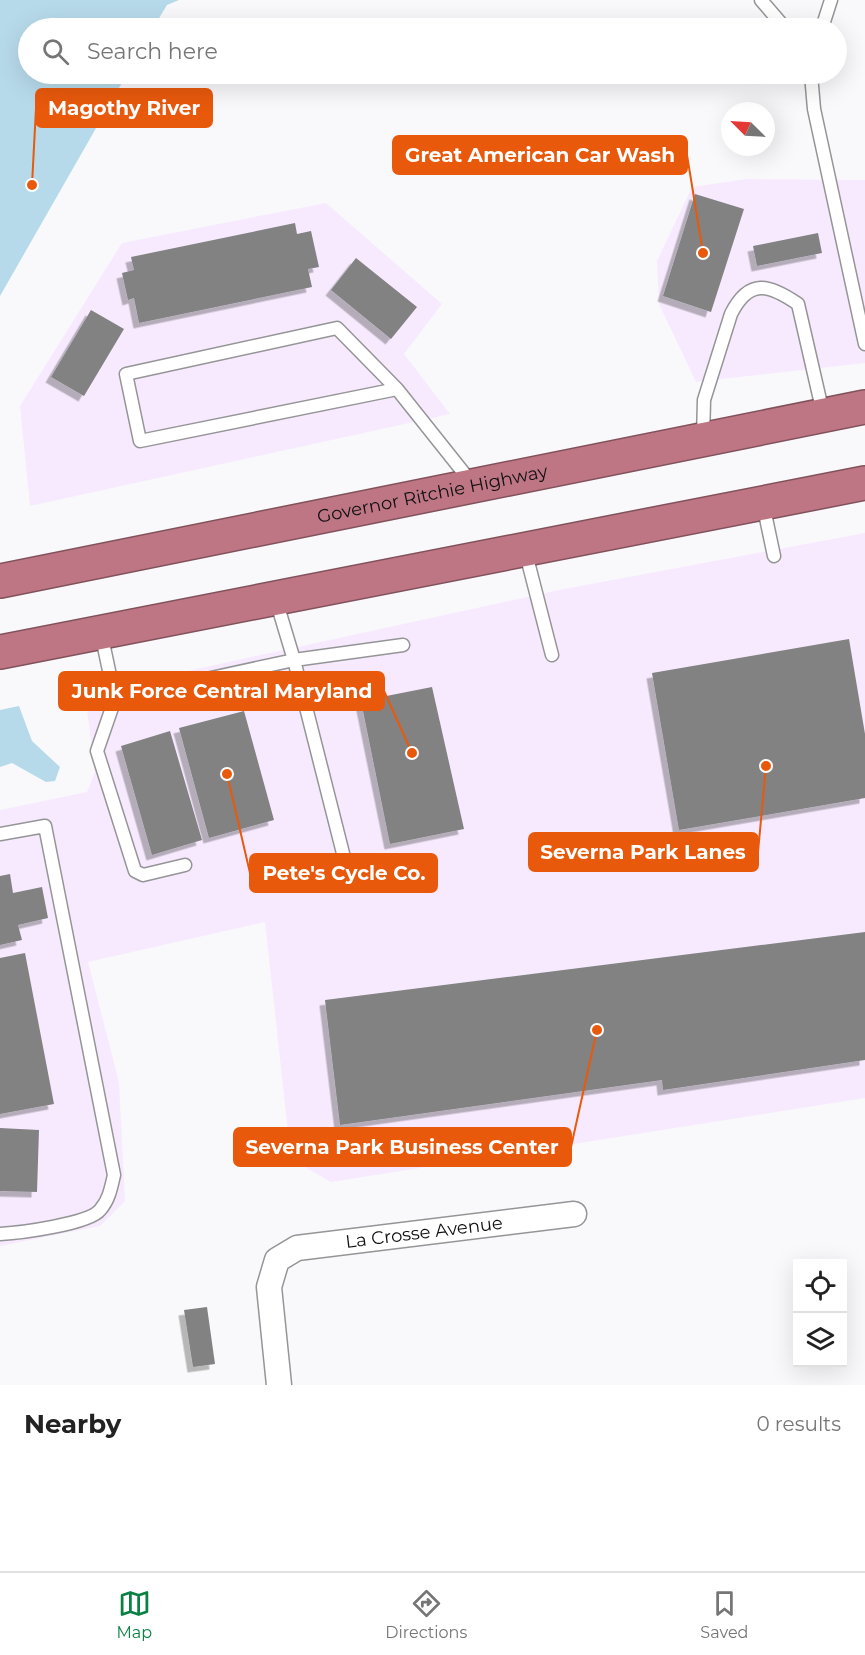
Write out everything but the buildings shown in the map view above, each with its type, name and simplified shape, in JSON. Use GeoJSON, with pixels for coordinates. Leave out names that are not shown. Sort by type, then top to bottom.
{"type":"FeatureCollection","features":[{"type":"Feature","properties":{"kind":"highway","name":"Governor Ritchie Highway"},"geometry":{"type":"LineString","coordinates":[[0,581],[865,407]]}},
{"type":"Feature","properties":{"kind":"highway"},"geometry":{"type":"LineString","coordinates":[[0,652],[865,483]]}},
{"type":"Feature","properties":{"kind":"street","name":"La Crosse Avenue"},"geometry":{"type":"LineString","coordinates":[[279,1385],[268,1287],[277,1260],[297,1248],[574,1214]]}},
{"type":"Feature","properties":{"kind":"lane"},"geometry":{"type":"LineString","coordinates":[[761,0],[776,18]]}},
{"type":"Feature","properties":{"kind":"lane"},"geometry":{"type":"LineString","coordinates":[[825,18],[831,0]]}},
{"type":"Feature","properties":{"kind":"lane"},"geometry":{"type":"LineString","coordinates":[[812,84],[814,109],[865,345]]}},
{"type":"Feature","properties":{"kind":"lane"},"geometry":{"type":"LineString","coordinates":[[703,440],[704,400],[731,314],[737,301],[746,291],[753,289],[768,288],[780,292],[798,304],[824,415]]}},
{"type":"Feature","properties":{"kind":"lane"},"geometry":{"type":"LineString","coordinates":[[397,389],[140,441],[126,374],[337,328],[397,389],[474,485]]}},
{"type":"Feature","properties":{"kind":"lane"},"geometry":{"type":"LineString","coordinates":[[762,503],[774,556]]}},
{"type":"Feature","properties":{"kind":"lane"},"geometry":{"type":"LineString","coordinates":[[524,549],[552,655]]}},
{"type":"Feature","properties":{"kind":"lane"},"geometry":{"type":"LineString","coordinates":[[275,597],[294,660],[349,877]]}},
{"type":"Feature","properties":{"kind":"lane"},"geometry":{"type":"LineString","coordinates":[[101,632],[115,699],[97,751],[135,871],[143,875],[184,865]]}},
{"type":"Feature","properties":{"kind":"lane"},"geometry":{"type":"LineString","coordinates":[[115,699],[294,660],[403,645]]}},
{"type":"Feature","properties":{"kind":"lane"},"geometry":{"type":"LineString","coordinates":[[0,834],[45,826],[114,1175],[109,1196],[99,1212],[83,1219],[0,1234]]}},
{"type":"Feature","properties":{"kind":"shaded area"},"geometry":{"type":"Polygon","coordinates":[[[747,179],[865,180],[865,363],[696,382],[659,304],[657,261],[692,187],[747,179]]]}},
{"type":"Feature","properties":{"kind":"shaded area"},"geometry":{"type":"Polygon","coordinates":[[[326,203],[442,304],[404,354],[450,414],[30,506],[20,406],[122,243],[326,203]]]}},
{"type":"Feature","properties":{"kind":"shaded area"},"geometry":{"type":"Polygon","coordinates":[[[865,533],[865,1098],[331,1182],[291,1159],[265,922],[88,962],[119,1082],[125,1201],[100,1226],[0,1246],[0,810],[87,792],[95,772],[86,702],[99,692],[559,590],[865,533]]]}},
{"type":"Feature","properties":{"kind":"water"},"geometry":{"type":"Polygon","coordinates":[[[0,0],[179,0],[167,5],[159,18],[18,18],[18,84],[121,84],[0,296],[0,0]]]}},
{"type":"Feature","properties":{"kind":"water"},"geometry":{"type":"Polygon","coordinates":[[[19,706],[32,741],[60,767],[55,781],[46,782],[12,763],[0,767],[0,710],[19,706]]]}},
{"type":"Feature","properties":{"kind":"place","name":"Magothy River"},"geometry":{"type":"Point","coordinates":[32,185]}},
{"type":"Feature","properties":{"kind":"place","name":"Great American Car Wash"},"geometry":{"type":"Point","coordinates":[703,253]}},
{"type":"Feature","properties":{"kind":"place","name":"Junk Force Central Maryland"},"geometry":{"type":"Point","coordinates":[412,753]}},
{"type":"Feature","properties":{"kind":"place","name":"Severna Park Lanes"},"geometry":{"type":"Point","coordinates":[766,766]}},
{"type":"Feature","properties":{"kind":"place","name":"Pete's Cycle Co."},"geometry":{"type":"Point","coordinates":[227,774]}},
{"type":"Feature","properties":{"kind":"place","name":"Severna Park Business Center"},"geometry":{"type":"Point","coordinates":[597,1030]}}]}
